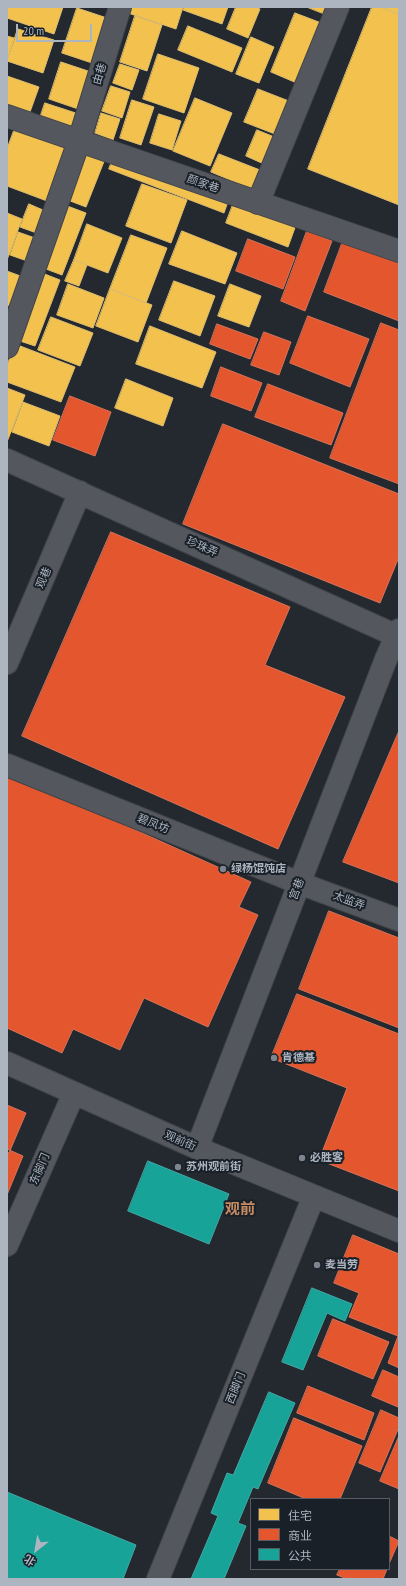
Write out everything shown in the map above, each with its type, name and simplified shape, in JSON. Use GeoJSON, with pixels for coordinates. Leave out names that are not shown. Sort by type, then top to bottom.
{"type":"FeatureCollection","features":[{"type":"Feature","properties":{"kind":"street","name":"由巷"},"geometry":{"type":"LineString","coordinates":[[7,347],[79,141],[120,7]]}},
{"type":"Feature","properties":{"kind":"street"},"geometry":{"type":"LineString","coordinates":[[258,203],[338,7]]}},
{"type":"Feature","properties":{"kind":"street","name":"颜家巷"},"geometry":{"type":"LineString","coordinates":[[7,116],[399,251]]}},
{"type":"Feature","properties":{"kind":"street","name":"珍珠弄"},"geometry":{"type":"LineString","coordinates":[[7,460],[398,633]]}},
{"type":"Feature","properties":{"kind":"street","name":"观巷"},"geometry":{"type":"LineString","coordinates":[[7,663],[80,492]]}},
{"type":"Feature","properties":{"kind":"street","name":"宫巷"},"geometry":{"type":"LineString","coordinates":[[197,1148],[299,882],[392,662],[398,633]]}},
{"type":"Feature","properties":{"kind":"street","name":"碧凤坊"},"geometry":{"type":"LineString","coordinates":[[7,765],[299,882]]}},
{"type":"Feature","properties":{"kind":"street","name":"太监弄"},"geometry":{"type":"LineString","coordinates":[[299,882],[399,920]]}},
{"type":"Feature","properties":{"kind":"street","name":"观前街"},"geometry":{"type":"LineString","coordinates":[[7,1064],[197,1148],[399,1231]]}},
{"type":"Feature","properties":{"kind":"street","name":"东脚门"},"geometry":{"type":"LineString","coordinates":[[7,1245],[74,1093]]}},
{"type":"Feature","properties":{"kind":"street","name":"西脚门"},"geometry":{"type":"LineString","coordinates":[[158,1579],[314,1196]]}},
{"type":"Feature","properties":{"kind":"building: 住宅"},"geometry":{"type":"Polygon","coordinates":[[[7,7],[63,7],[54,34],[7,18],[7,7]]]}},
{"type":"Feature","properties":{"kind":"building: 住宅"},"geometry":{"type":"Polygon","coordinates":[[[127,7],[183,7],[176,29],[125,12],[127,7]]]}},
{"type":"Feature","properties":{"kind":"building: 住宅"},"geometry":{"type":"Polygon","coordinates":[[[184,7],[228,7],[222,24],[183,10],[184,7]]]}},
{"type":"Feature","properties":{"kind":"building: 住宅"},"geometry":{"type":"Polygon","coordinates":[[[236,7],[256,7],[260,9],[248,38],[227,29],[236,7]]]}},
{"type":"Feature","properties":{"kind":"building: 住宅"},"geometry":{"type":"Polygon","coordinates":[[[307,7],[334,7],[330,16],[307,7]]]}},
{"type":"Feature","properties":{"kind":"building: 住宅"},"geometry":{"type":"Polygon","coordinates":[[[372,7],[380,7],[399,14],[399,205],[308,169],[372,7]]]}},
{"type":"Feature","properties":{"kind":"building: 住宅"},"geometry":{"type":"Polygon","coordinates":[[[380,7],[399,7],[399,14],[380,7]]]}},
{"type":"Feature","properties":{"kind":"building: 住宅"},"geometry":{"type":"Polygon","coordinates":[[[77,8],[110,19],[95,64],[62,53],[77,8]]]}},
{"type":"Feature","properties":{"kind":"building: 住宅"},"geometry":{"type":"Polygon","coordinates":[[[295,13],[324,24],[299,84],[271,72],[295,13]]]}},
{"type":"Feature","properties":{"kind":"building: 住宅"},"geometry":{"type":"Polygon","coordinates":[[[135,16],[162,25],[147,71],[120,62],[135,16]]]}},
{"type":"Feature","properties":{"kind":"building: 住宅"},"geometry":{"type":"Polygon","coordinates":[[[188,26],[242,48],[232,72],[178,50],[188,26]]]}},
{"type":"Feature","properties":{"kind":"building: 住宅"},"geometry":{"type":"Polygon","coordinates":[[[18,29],[54,40],[43,73],[7,61],[18,29]]]}},
{"type":"Feature","properties":{"kind":"building: 住宅"},"geometry":{"type":"Polygon","coordinates":[[[7,36],[14,38],[7,61],[7,36]]]}},
{"type":"Feature","properties":{"kind":"building: 住宅"},"geometry":{"type":"Polygon","coordinates":[[[251,37],[274,47],[259,83],[236,74],[251,37]]]}},
{"type":"Feature","properties":{"kind":"building: 住宅"},"geometry":{"type":"Polygon","coordinates":[[[158,54],[199,68],[184,113],[143,99],[158,54]]]}},
{"type":"Feature","properties":{"kind":"building: 住宅"},"geometry":{"type":"Polygon","coordinates":[[[61,62],[97,74],[84,111],[49,99],[61,62]]]}},
{"type":"Feature","properties":{"kind":"building: 住宅"},"geometry":{"type":"Polygon","coordinates":[[[120,64],[139,70],[132,90],[113,83],[120,64]]]}},
{"type":"Feature","properties":{"kind":"building: 住宅"},"geometry":{"type":"Polygon","coordinates":[[[7,76],[39,87],[30,112],[7,104],[7,76]]]}},
{"type":"Feature","properties":{"kind":"building: 住宅"},"geometry":{"type":"Polygon","coordinates":[[[111,86],[130,92],[122,118],[102,111],[111,86]]]}},
{"type":"Feature","properties":{"kind":"building: 住宅"},"geometry":{"type":"Polygon","coordinates":[[[258,89],[294,103],[280,136],[244,122],[258,89]]]}},
{"type":"Feature","properties":{"kind":"building: 住宅"},"geometry":{"type":"Polygon","coordinates":[[[195,98],[232,113],[210,166],[173,151],[195,98]]]}},
{"type":"Feature","properties":{"kind":"building: 住宅"},"geometry":{"type":"Polygon","coordinates":[[[132,100],[154,107],[141,145],[120,138],[132,100]]]}},
{"type":"Feature","properties":{"kind":"building: 住宅"},"geometry":{"type":"Polygon","coordinates":[[[45,103],[82,115],[76,133],[39,121],[45,103]]]}},
{"type":"Feature","properties":{"kind":"building: 住宅"},"geometry":{"type":"Polygon","coordinates":[[[101,113],[120,119],[113,140],[95,133],[101,113]]]}},
{"type":"Feature","properties":{"kind":"building: 住宅"},"geometry":{"type":"Polygon","coordinates":[[[159,114],[181,121],[172,150],[150,143],[159,114]]]}},
{"type":"Feature","properties":{"kind":"building: 住宅"},"geometry":{"type":"Polygon","coordinates":[[[15,128],[75,151],[55,204],[7,186],[7,149],[15,128]]]}},
{"type":"Feature","properties":{"kind":"building: 住宅"},"geometry":{"type":"Polygon","coordinates":[[[257,130],[277,138],[266,165],[246,156],[257,130]]]}},
{"type":"Feature","properties":{"kind":"building: 住宅"},"geometry":{"type":"Polygon","coordinates":[[[117,149],[231,193],[224,213],[109,169],[117,149]]]}},
{"type":"Feature","properties":{"kind":"building: 住宅"},"geometry":{"type":"Polygon","coordinates":[[[83,152],[105,159],[86,207],[65,199],[83,152]]]}},
{"type":"Feature","properties":{"kind":"building: 住宅"},"geometry":{"type":"Polygon","coordinates":[[[219,154],[260,170],[252,189],[211,172],[219,154]]]}},
{"type":"Feature","properties":{"kind":"building: 住宅"},"geometry":{"type":"Polygon","coordinates":[[[142,184],[187,200],[171,243],[126,226],[142,184]]]}},
{"type":"Feature","properties":{"kind":"building: 住宅"},"geometry":{"type":"Polygon","coordinates":[[[234,202],[296,225],[288,247],[226,223],[234,202]]]}},
{"type":"Feature","properties":{"kind":"building: 住宅"},"geometry":{"type":"Polygon","coordinates":[[[29,204],[50,213],[42,235],[20,227],[29,204]]]}},
{"type":"Feature","properties":{"kind":"building: 住宅"},"geometry":{"type":"Polygon","coordinates":[[[62,204],[86,213],[62,275],[38,266],[62,204]]]}},
{"type":"Feature","properties":{"kind":"building: 住宅"},"geometry":{"type":"Polygon","coordinates":[[[7,213],[22,219],[7,260],[7,213]]]}},
{"type":"Feature","properties":{"kind":"building: 住宅"},"geometry":{"type":"Polygon","coordinates":[[[87,224],[122,238],[108,273],[74,260],[87,224]]]}},
{"type":"Feature","properties":{"kind":"building: 住宅"},"geometry":{"type":"Polygon","coordinates":[[[182,231],[237,253],[225,284],[169,264],[182,231]]]}},
{"type":"Feature","properties":{"kind":"building: 住宅"},"geometry":{"type":"Polygon","coordinates":[[[18,232],[38,239],[30,262],[10,255],[18,232]]]}},
{"type":"Feature","properties":{"kind":"building: 住宅"},"geometry":{"type":"Polygon","coordinates":[[[131,235],[167,248],[146,303],[110,289],[131,235]]]}},
{"type":"Feature","properties":{"kind":"building: 住宅"},"geometry":{"type":"Polygon","coordinates":[[[74,260],[87,265],[79,286],[65,281],[74,260]]]}},
{"type":"Feature","properties":{"kind":"building: 住宅"},"geometry":{"type":"Polygon","coordinates":[[[7,271],[23,277],[12,307],[7,305],[7,271]]]}},
{"type":"Feature","properties":{"kind":"building: 住宅"},"geometry":{"type":"Polygon","coordinates":[[[37,271],[60,280],[35,346],[11,338],[37,271]]]}},
{"type":"Feature","properties":{"kind":"building: 住宅"},"geometry":{"type":"Polygon","coordinates":[[[174,281],[215,296],[200,336],[159,320],[174,281]]]}},
{"type":"Feature","properties":{"kind":"building: 住宅"},"geometry":{"type":"Polygon","coordinates":[[[68,284],[104,298],[93,328],[57,315],[68,284]]]}},
{"type":"Feature","properties":{"kind":"building: 住宅"},"geometry":{"type":"Polygon","coordinates":[[[230,284],[261,296],[249,327],[218,316],[230,284]]]}},
{"type":"Feature","properties":{"kind":"building: 住宅"},"geometry":{"type":"Polygon","coordinates":[[[110,289],[152,305],[138,342],[96,326],[110,289]]]}},
{"type":"Feature","properties":{"kind":"building: 住宅"},"geometry":{"type":"Polygon","coordinates":[[[51,317],[93,333],[80,366],[38,350],[51,317]]]}},
{"type":"Feature","properties":{"kind":"building: 住宅"},"geometry":{"type":"Polygon","coordinates":[[[150,326],[216,352],[202,388],[136,364],[150,326]]]}},
{"type":"Feature","properties":{"kind":"building: 住宅"},"geometry":{"type":"Polygon","coordinates":[[[15,344],[75,367],[61,402],[7,382],[7,366],[15,344]]]}},
{"type":"Feature","properties":{"kind":"building: 住宅"},"geometry":{"type":"Polygon","coordinates":[[[126,379],[173,398],[163,426],[115,408],[126,379]]]}},
{"type":"Feature","properties":{"kind":"building: 住宅"},"geometry":{"type":"Polygon","coordinates":[[[7,388],[25,395],[7,442],[7,388]]]}},
{"type":"Feature","properties":{"kind":"building: 住宅"},"geometry":{"type":"Polygon","coordinates":[[[23,402],[60,416],[49,446],[12,432],[23,402]]]}},
{"type":"Feature","properties":{"kind":"building: 商业"},"geometry":{"type":"Polygon","coordinates":[[[307,231],[332,241],[305,311],[281,301],[307,231]]]}},
{"type":"Feature","properties":{"kind":"building: 商业"},"geometry":{"type":"Polygon","coordinates":[[[248,239],[295,257],[283,289],[236,271],[248,239]]]}},
{"type":"Feature","properties":{"kind":"building: 商业"},"geometry":{"type":"Polygon","coordinates":[[[343,241],[399,263],[399,321],[324,292],[343,241]]]}},
{"type":"Feature","properties":{"kind":"building: 商业"},"geometry":{"type":"Polygon","coordinates":[[[308,316],[369,339],[350,387],[290,363],[308,316]]]}},
{"type":"Feature","properties":{"kind":"building: 商业"},"geometry":{"type":"Polygon","coordinates":[[[381,323],[399,330],[399,484],[330,458],[381,323]]]}},
{"type":"Feature","properties":{"kind":"building: 商业"},"geometry":{"type":"Polygon","coordinates":[[[217,324],[258,339],[250,359],[210,344],[217,324]]]}},
{"type":"Feature","properties":{"kind":"building: 商业"},"geometry":{"type":"Polygon","coordinates":[[[264,332],[291,342],[279,375],[251,365],[264,332]]]}},
{"type":"Feature","properties":{"kind":"building: 商业"},"geometry":{"type":"Polygon","coordinates":[[[221,367],[262,383],[251,411],[211,396],[221,367]]]}},
{"type":"Feature","properties":{"kind":"building: 商业"},"geometry":{"type":"Polygon","coordinates":[[[268,384],[343,413],[331,445],[255,417],[268,384]]]}},
{"type":"Feature","properties":{"kind":"building: 商业"},"geometry":{"type":"Polygon","coordinates":[[[70,396],[111,412],[95,456],[53,440],[70,396]]]}},
{"type":"Feature","properties":{"kind":"building: 商业"},"geometry":{"type":"Polygon","coordinates":[[[223,424],[399,494],[399,557],[380,603],[183,524],[223,424]]]}},
{"type":"Feature","properties":{"kind":"building: 商业"},"geometry":{"type":"Polygon","coordinates":[[[111,532],[290,607],[265,665],[345,697],[278,849],[22,736],[111,532]]]}},
{"type":"Feature","properties":{"kind":"building: 商业"},"geometry":{"type":"Polygon","coordinates":[[[399,731],[399,883],[343,862],[399,731]]]}},
{"type":"Feature","properties":{"kind":"building: 商业"},"geometry":{"type":"Polygon","coordinates":[[[7,772],[251,882],[239,907],[258,915],[208,1027],[144,998],[120,1050],[73,1029],[62,1053],[7,1028],[7,772]]]}},
{"type":"Feature","properties":{"kind":"building: 商业"},"geometry":{"type":"Polygon","coordinates":[[[329,911],[399,938],[399,1028],[299,989],[329,911]]]}},
{"type":"Feature","properties":{"kind":"building: 商业"},"geometry":{"type":"Polygon","coordinates":[[[297,994],[399,1034],[399,1191],[319,1160],[347,1088],[271,1058],[297,994]]]}},
{"type":"Feature","properties":{"kind":"building: 商业"},"geometry":{"type":"Polygon","coordinates":[[[7,1105],[26,1113],[9,1153],[7,1152],[7,1105]]]}},
{"type":"Feature","properties":{"kind":"building: 商业"},"geometry":{"type":"Polygon","coordinates":[[[7,1149],[23,1156],[7,1195],[7,1149]]]}},
{"type":"Feature","properties":{"kind":"building: 商业"},"geometry":{"type":"Polygon","coordinates":[[[353,1235],[399,1254],[399,1368],[388,1363],[398,1336],[349,1317],[359,1293],[334,1283],[353,1235]]]}},
{"type":"Feature","properties":{"kind":"building: 商业"},"geometry":{"type":"Polygon","coordinates":[[[333,1319],[389,1342],[373,1379],[318,1356],[333,1319]]]}},
{"type":"Feature","properties":{"kind":"building: 商业"},"geometry":{"type":"Polygon","coordinates":[[[383,1370],[399,1377],[398,1407],[372,1396],[383,1370]]]}},
{"type":"Feature","properties":{"kind":"building: 商业"},"geometry":{"type":"Polygon","coordinates":[[[308,1386],[374,1413],[364,1440],[297,1413],[308,1386]]]}},
{"type":"Feature","properties":{"kind":"building: 商业"},"geometry":{"type":"Polygon","coordinates":[[[381,1410],[399,1418],[399,1427],[380,1472],[359,1463],[381,1410]]]}},
{"type":"Feature","properties":{"kind":"building: 商业"},"geometry":{"type":"Polygon","coordinates":[[[294,1418],[362,1446],[340,1498],[304,1498],[268,1483],[294,1418]]]}},
{"type":"Feature","properties":{"kind":"building: 商业"},"geometry":{"type":"Polygon","coordinates":[[[399,1436],[399,1489],[380,1481],[399,1436]]]}},
{"type":"Feature","properties":{"kind":"building: 商业"},"geometry":{"type":"Polygon","coordinates":[[[390,1536],[399,1541],[390,1562],[390,1536]]]}},
{"type":"Feature","properties":{"kind":"building: 商业"},"geometry":{"type":"Polygon","coordinates":[[[340,1570],[387,1570],[383,1579],[347,1579],[337,1575],[340,1570]]]}},
{"type":"Feature","properties":{"kind":"building: 公共"},"geometry":{"type":"Polygon","coordinates":[[[148,1161],[229,1194],[209,1244],[128,1211],[148,1161]]]}},
{"type":"Feature","properties":{"kind":"building: 公共"},"geometry":{"type":"Polygon","coordinates":[[[312,1288],[352,1304],[345,1321],[327,1313],[303,1370],[282,1362],[312,1288]]]}},
{"type":"Feature","properties":{"kind":"building: 公共"},"geometry":{"type":"Polygon","coordinates":[[[269,1392],[295,1403],[258,1489],[253,1487],[238,1523],[246,1526],[224,1579],[191,1579],[218,1516],[211,1513],[227,1473],[233,1475],[269,1392]]]}},
{"type":"Feature","properties":{"kind":"building: 公共"},"geometry":{"type":"Polygon","coordinates":[[[7,1492],[136,1545],[123,1579],[7,1579],[7,1492]]]}},
{"type":"Feature","properties":{"kind":"place","name":"绿杨馄饨店"},"geometry":{"type":"Point","coordinates":[223,869]}},
{"type":"Feature","properties":{"kind":"place","name":"肯德基"},"geometry":{"type":"Point","coordinates":[274,1058]}},
{"type":"Feature","properties":{"kind":"place","name":"必胜客"},"geometry":{"type":"Point","coordinates":[302,1158]}},
{"type":"Feature","properties":{"kind":"place","name":"苏州观前街"},"geometry":{"type":"Point","coordinates":[178,1167]}},
{"type":"Feature","properties":{"kind":"place","name":"麦当劳"},"geometry":{"type":"Point","coordinates":[317,1265]}},
{"type":"Feature","properties":{"kind":"district","name":"观前"},"geometry":{"type":"Point","coordinates":[240,1210]}}]}
